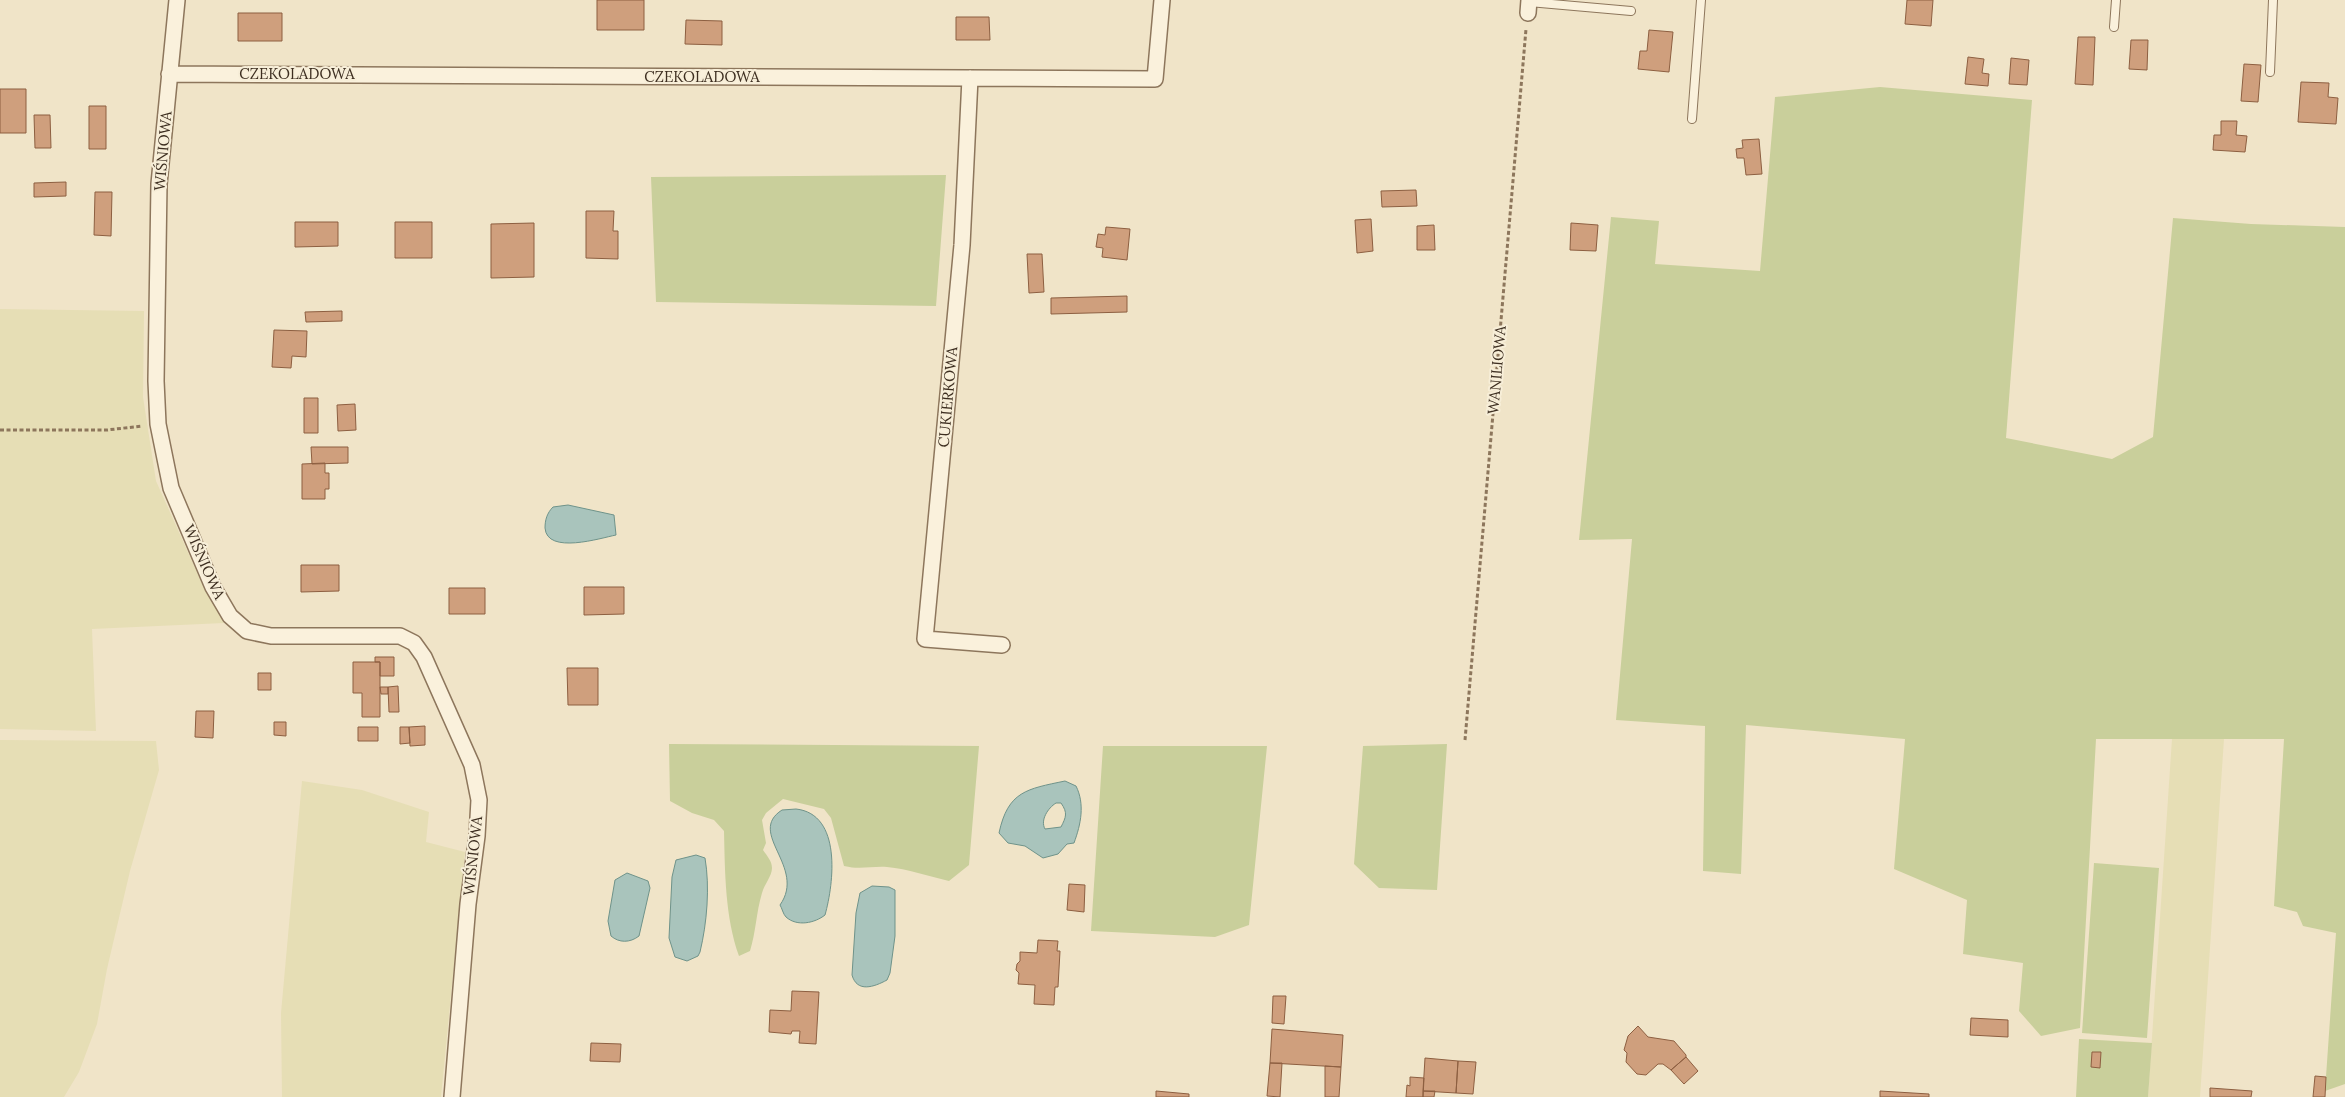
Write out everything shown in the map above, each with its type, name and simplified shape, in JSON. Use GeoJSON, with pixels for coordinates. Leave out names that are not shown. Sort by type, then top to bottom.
{"type":"FeatureCollection","features":[{"type":"Feature","properties":{"kind":"street","name":"WIŚNIOWA"},"geometry":{"type":"LineString","coordinates":[[177,0],[159,184],[156,381],[158,424],[171,488],[213,587],[230,616],[246,631],[271,636],[394,635],[414,643],[424,657],[472,765],[479,800],[477,836],[468,904],[452,1097]]}},
{"type":"Feature","properties":{"kind":"street","name":"CZEKOLADOWA"},"geometry":{"type":"LineString","coordinates":[[169,74],[1155,79],[1162,0]]}},
{"type":"Feature","properties":{"kind":"street","name":"CUKIERKOWA"},"geometry":{"type":"LineString","coordinates":[[970,78],[962,245],[925,639],[1002,645]]}},
{"type":"Feature","properties":{"kind":"lane"},"geometry":{"type":"LineString","coordinates":[[1692,119],[1701,0]]}},
{"type":"Feature","properties":{"kind":"lane"},"geometry":{"type":"LineString","coordinates":[[2114,27],[2116,0]]}},
{"type":"Feature","properties":{"kind":"lane"},"geometry":{"type":"LineString","coordinates":[[2270,72],[2273,0]]}},
{"type":"Feature","properties":{"kind":"lane"},"geometry":{"type":"LineString","coordinates":[[1528,5],[1631,11]]}},
{"type":"Feature","properties":{"kind":"path","name":"WANILIOWA"},"geometry":{"type":"LineString","coordinates":[[1465,740],[1528,5]]}},
{"type":"Feature","properties":{"kind":"path"},"geometry":{"type":"LineString","coordinates":[[0,430],[108,430],[158,424]]}},
{"type":"Feature","properties":{"kind":"shaded area"},"geometry":{"type":"Polygon","coordinates":[[[0,309],[144,311],[143,397],[156,481],[200,579],[224,623],[92,629],[96,731],[0,729],[0,309]]]}},
{"type":"Feature","properties":{"kind":"shaded area"},"geometry":{"type":"Polygon","coordinates":[[[2172,739],[2224,739],[2200,1097],[2148,1097],[2172,739]]]}},
{"type":"Feature","properties":{"kind":"shaded area"},"geometry":{"type":"Polygon","coordinates":[[[0,740],[156,741],[159,770],[130,871],[107,969],[97,1024],[79,1072],[64,1097],[0,1097],[0,740]]]}},
{"type":"Feature","properties":{"kind":"shaded area"},"geometry":{"type":"Polygon","coordinates":[[[302,781],[362,790],[429,812],[426,842],[465,852],[441,1097],[282,1097],[281,1013],[302,781]]]}},
{"type":"Feature","properties":{"kind":"green space"},"geometry":{"type":"Polygon","coordinates":[[[1880,87],[2032,100],[2006,438],[2112,459],[2153,437],[2173,218],[2251,224],[2345,227],[2345,1084],[2325,1091],[2336,933],[2303,926],[2297,912],[2274,906],[2284,739],[2096,739],[2080,1028],[2041,1036],[2019,1011],[2023,963],[1963,954],[1967,900],[1894,869],[1905,739],[1746,725],[1741,874],[1703,871],[1705,726],[1616,720],[1632,539],[1579,540],[1611,217],[1659,221],[1655,264],[1760,271],[1775,97],[1880,87]]]}},
{"type":"Feature","properties":{"kind":"green space"},"geometry":{"type":"Polygon","coordinates":[[[946,175],[936,306],[656,302],[651,177],[946,175]]]}},
{"type":"Feature","properties":{"kind":"green space"},"geometry":{"type":"Polygon","coordinates":[[[669,744],[979,746],[969,865],[949,881],[895,868],[855,868],[844,866],[831,818],[824,809],[783,799],[766,813],[762,820],[766,843],[763,850],[771,863],[772,871],[762,893],[750,951],[739,956],[728,910],[724,831],[714,820],[692,813],[670,801],[669,744]]]}},
{"type":"Feature","properties":{"kind":"green space"},"geometry":{"type":"Polygon","coordinates":[[[1447,744],[1437,890],[1379,888],[1354,864],[1363,746],[1447,744]]]}},
{"type":"Feature","properties":{"kind":"green space"},"geometry":{"type":"Polygon","coordinates":[[[1103,746],[1267,746],[1249,925],[1215,937],[1091,931],[1103,746]]]}},
{"type":"Feature","properties":{"kind":"green space"},"geometry":{"type":"Polygon","coordinates":[[[2094,863],[2159,868],[2147,1038],[2082,1033],[2094,863]]]}},
{"type":"Feature","properties":{"kind":"green space"},"geometry":{"type":"Polygon","coordinates":[[[2079,1039],[2152,1043],[2148,1097],[2076,1097],[2079,1039]]]}},
{"type":"Feature","properties":{"kind":"water"},"geometry":{"type":"Polygon","coordinates":[[[568,505],[614,515],[616,535],[576,543],[555,541],[548,536],[545,522],[553,507],[568,505]]]}},
{"type":"Feature","properties":{"kind":"water"},"geometry":{"type":"Polygon","coordinates":[[[1065,781],[1076,786],[1079,793],[1081,814],[1079,829],[1074,843],[1067,844],[1058,854],[1043,858],[1025,846],[1008,843],[999,833],[1008,808],[1014,800],[1030,790],[1065,781]],[[1056,803],[1048,811],[1043,822],[1045,829],[1061,827],[1066,815],[1061,803],[1056,803]]]}},
{"type":"Feature","properties":{"kind":"water"},"geometry":{"type":"Polygon","coordinates":[[[796,809],[811,814],[821,823],[828,836],[831,852],[831,886],[825,915],[806,923],[790,920],[785,916],[780,905],[786,891],[787,877],[770,829],[773,819],[782,810],[796,809]]]}},
{"type":"Feature","properties":{"kind":"water"},"geometry":{"type":"Polygon","coordinates":[[[696,855],[705,858],[707,881],[706,917],[700,952],[698,956],[687,961],[675,957],[669,938],[672,877],[676,860],[696,855]]]}},
{"type":"Feature","properties":{"kind":"water"},"geometry":{"type":"Polygon","coordinates":[[[627,873],[648,881],[650,888],[639,936],[625,941],[617,940],[611,936],[608,921],[615,880],[627,873]]]}},
{"type":"Feature","properties":{"kind":"water"},"geometry":{"type":"Polygon","coordinates":[[[872,886],[889,887],[895,890],[895,936],[890,973],[887,980],[877,985],[866,987],[854,981],[852,975],[856,913],[860,893],[872,886]]]}},
{"type":"Feature","properties":{"kind":"building"},"geometry":{"type":"Polygon","coordinates":[[[597,0],[644,0],[644,30],[597,30],[597,0]]]}},
{"type":"Feature","properties":{"kind":"building"},"geometry":{"type":"Polygon","coordinates":[[[1907,0],[1933,0],[1931,26],[1905,24],[1907,0]]]}},
{"type":"Feature","properties":{"kind":"building"},"geometry":{"type":"Polygon","coordinates":[[[238,13],[282,13],[282,41],[238,41],[238,13]]]}},
{"type":"Feature","properties":{"kind":"building"},"geometry":{"type":"Polygon","coordinates":[[[956,17],[989,17],[990,40],[956,40],[956,17]]]}},
{"type":"Feature","properties":{"kind":"building"},"geometry":{"type":"Polygon","coordinates":[[[686,20],[722,21],[722,45],[685,44],[686,20]]]}},
{"type":"Feature","properties":{"kind":"building"},"geometry":{"type":"Polygon","coordinates":[[[1649,30],[1673,32],[1669,72],[1638,69],[1640,51],[1647,51],[1649,30]]]}},
{"type":"Feature","properties":{"kind":"building"},"geometry":{"type":"Polygon","coordinates":[[[2078,37],[2095,37],[2093,85],[2075,84],[2078,37]]]}},
{"type":"Feature","properties":{"kind":"building"},"geometry":{"type":"Polygon","coordinates":[[[2131,40],[2148,40],[2147,70],[2129,69],[2131,40]]]}},
{"type":"Feature","properties":{"kind":"building"},"geometry":{"type":"Polygon","coordinates":[[[1968,57],[1984,59],[1982,73],[1989,74],[1988,86],[1965,84],[1968,57]]]}},
{"type":"Feature","properties":{"kind":"building"},"geometry":{"type":"Polygon","coordinates":[[[2011,58],[2029,60],[2027,85],[2009,84],[2011,58]]]}},
{"type":"Feature","properties":{"kind":"building"},"geometry":{"type":"Polygon","coordinates":[[[2244,64],[2261,65],[2258,102],[2241,101],[2244,64]]]}},
{"type":"Feature","properties":{"kind":"building"},"geometry":{"type":"Polygon","coordinates":[[[2301,82],[2329,83],[2328,97],[2338,98],[2336,124],[2298,122],[2301,82]]]}},
{"type":"Feature","properties":{"kind":"building"},"geometry":{"type":"Polygon","coordinates":[[[0,89],[26,89],[26,133],[0,133],[0,89]]]}},
{"type":"Feature","properties":{"kind":"building"},"geometry":{"type":"Polygon","coordinates":[[[89,106],[106,106],[106,149],[89,149],[89,106]]]}},
{"type":"Feature","properties":{"kind":"building"},"geometry":{"type":"Polygon","coordinates":[[[34,115],[50,115],[51,148],[35,148],[34,115]]]}},
{"type":"Feature","properties":{"kind":"building"},"geometry":{"type":"Polygon","coordinates":[[[2221,121],[2237,121],[2236,135],[2247,136],[2245,152],[2213,150],[2214,135],[2221,135],[2221,121]]]}},
{"type":"Feature","properties":{"kind":"building"},"geometry":{"type":"Polygon","coordinates":[[[1759,139],[1762,174],[1746,175],[1744,158],[1737,158],[1736,149],[1743,148],[1742,140],[1759,139]]]}},
{"type":"Feature","properties":{"kind":"building"},"geometry":{"type":"Polygon","coordinates":[[[66,182],[66,196],[34,197],[34,183],[66,182]]]}},
{"type":"Feature","properties":{"kind":"building"},"geometry":{"type":"Polygon","coordinates":[[[1416,190],[1417,206],[1382,207],[1381,191],[1416,190]]]}},
{"type":"Feature","properties":{"kind":"building"},"geometry":{"type":"Polygon","coordinates":[[[95,192],[112,192],[111,236],[94,235],[95,192]]]}},
{"type":"Feature","properties":{"kind":"building"},"geometry":{"type":"Polygon","coordinates":[[[586,211],[614,211],[613,231],[618,231],[618,259],[586,258],[586,211]]]}},
{"type":"Feature","properties":{"kind":"building"},"geometry":{"type":"Polygon","coordinates":[[[1371,219],[1373,251],[1357,253],[1355,220],[1371,219]]]}},
{"type":"Feature","properties":{"kind":"building"},"geometry":{"type":"Polygon","coordinates":[[[295,222],[338,222],[338,246],[295,247],[295,222]]]}},
{"type":"Feature","properties":{"kind":"building"},"geometry":{"type":"Polygon","coordinates":[[[395,222],[432,222],[432,258],[395,258],[395,222]]]}},
{"type":"Feature","properties":{"kind":"building"},"geometry":{"type":"Polygon","coordinates":[[[534,223],[534,277],[491,278],[491,224],[534,223]]]}},
{"type":"Feature","properties":{"kind":"building"},"geometry":{"type":"Polygon","coordinates":[[[1571,223],[1598,225],[1596,251],[1570,250],[1571,223]]]}},
{"type":"Feature","properties":{"kind":"building"},"geometry":{"type":"Polygon","coordinates":[[[1434,225],[1435,250],[1417,250],[1417,226],[1434,225]]]}},
{"type":"Feature","properties":{"kind":"building"},"geometry":{"type":"Polygon","coordinates":[[[1106,227],[1130,229],[1127,260],[1102,257],[1103,248],[1096,247],[1098,234],[1105,235],[1106,227]]]}},
{"type":"Feature","properties":{"kind":"building"},"geometry":{"type":"Polygon","coordinates":[[[1027,254],[1042,254],[1044,292],[1029,293],[1027,254]]]}},
{"type":"Feature","properties":{"kind":"building"},"geometry":{"type":"Polygon","coordinates":[[[1127,296],[1127,312],[1051,314],[1051,298],[1127,296]]]}},
{"type":"Feature","properties":{"kind":"building"},"geometry":{"type":"Polygon","coordinates":[[[342,311],[342,321],[306,322],[305,312],[342,311]]]}},
{"type":"Feature","properties":{"kind":"building"},"geometry":{"type":"Polygon","coordinates":[[[274,330],[307,331],[306,357],[292,356],[291,368],[272,367],[274,330]]]}},
{"type":"Feature","properties":{"kind":"building"},"geometry":{"type":"Polygon","coordinates":[[[304,398],[318,398],[318,433],[304,433],[304,398]]]}},
{"type":"Feature","properties":{"kind":"building"},"geometry":{"type":"Polygon","coordinates":[[[355,404],[356,430],[338,431],[337,405],[355,404]]]}},
{"type":"Feature","properties":{"kind":"building"},"geometry":{"type":"Polygon","coordinates":[[[311,447],[348,447],[348,463],[312,464],[311,447]]]}},
{"type":"Feature","properties":{"kind":"building"},"geometry":{"type":"Polygon","coordinates":[[[325,463],[325,473],[329,473],[329,489],[325,489],[325,499],[302,499],[302,464],[325,463]]]}},
{"type":"Feature","properties":{"kind":"building"},"geometry":{"type":"Polygon","coordinates":[[[301,565],[339,565],[339,591],[301,592],[301,565]]]}},
{"type":"Feature","properties":{"kind":"building"},"geometry":{"type":"Polygon","coordinates":[[[584,587],[624,587],[624,614],[584,615],[584,587]]]}},
{"type":"Feature","properties":{"kind":"building"},"geometry":{"type":"Polygon","coordinates":[[[449,588],[485,588],[485,614],[449,614],[449,588]]]}},
{"type":"Feature","properties":{"kind":"building"},"geometry":{"type":"Polygon","coordinates":[[[375,657],[394,657],[394,676],[380,676],[380,662],[375,662],[375,657]]]}},
{"type":"Feature","properties":{"kind":"building"},"geometry":{"type":"Polygon","coordinates":[[[353,662],[380,662],[380,717],[362,717],[362,693],[353,693],[353,662]]]}},
{"type":"Feature","properties":{"kind":"building"},"geometry":{"type":"Polygon","coordinates":[[[567,668],[598,668],[598,705],[568,705],[567,668]]]}},
{"type":"Feature","properties":{"kind":"building"},"geometry":{"type":"Polygon","coordinates":[[[258,673],[271,673],[271,690],[258,690],[258,673]]]}},
{"type":"Feature","properties":{"kind":"building"},"geometry":{"type":"Polygon","coordinates":[[[398,686],[399,712],[389,712],[388,687],[398,686]]]}},
{"type":"Feature","properties":{"kind":"building"},"geometry":{"type":"Polygon","coordinates":[[[380,687],[388,687],[388,694],[381,694],[380,687]]]}},
{"type":"Feature","properties":{"kind":"building"},"geometry":{"type":"Polygon","coordinates":[[[196,711],[214,711],[213,738],[195,737],[196,711]]]}},
{"type":"Feature","properties":{"kind":"building"},"geometry":{"type":"Polygon","coordinates":[[[274,722],[286,722],[286,736],[274,735],[274,722]]]}},
{"type":"Feature","properties":{"kind":"building"},"geometry":{"type":"Polygon","coordinates":[[[425,726],[425,745],[410,746],[409,727],[425,726]]]}},
{"type":"Feature","properties":{"kind":"building"},"geometry":{"type":"Polygon","coordinates":[[[358,727],[378,727],[378,741],[358,741],[358,727]]]}},
{"type":"Feature","properties":{"kind":"building"},"geometry":{"type":"Polygon","coordinates":[[[400,727],[409,727],[410,743],[400,744],[400,727]]]}},
{"type":"Feature","properties":{"kind":"building"},"geometry":{"type":"Polygon","coordinates":[[[1069,884],[1085,885],[1084,912],[1067,910],[1069,884]]]}},
{"type":"Feature","properties":{"kind":"building"},"geometry":{"type":"Polygon","coordinates":[[[1038,940],[1058,941],[1057,951],[1060,951],[1058,987],[1055,987],[1054,1005],[1034,1004],[1035,985],[1018,984],[1019,973],[1016,970],[1017,964],[1020,961],[1020,952],[1037,953],[1038,940]]]}},
{"type":"Feature","properties":{"kind":"building"},"geometry":{"type":"Polygon","coordinates":[[[792,991],[819,992],[816,1044],[799,1043],[800,1031],[792,1031],[791,1034],[769,1032],[770,1010],[791,1011],[792,991]]]}},
{"type":"Feature","properties":{"kind":"building"},"geometry":{"type":"Polygon","coordinates":[[[1273,996],[1286,996],[1284,1024],[1272,1023],[1273,996]]]}},
{"type":"Feature","properties":{"kind":"building"},"geometry":{"type":"Polygon","coordinates":[[[1971,1018],[2008,1020],[2008,1037],[1970,1035],[1971,1018]]]}},
{"type":"Feature","properties":{"kind":"building"},"geometry":{"type":"Polygon","coordinates":[[[1638,1026],[1648,1037],[1674,1041],[1686,1057],[1671,1070],[1663,1064],[1658,1064],[1646,1075],[1637,1074],[1626,1062],[1627,1053],[1624,1050],[1628,1036],[1638,1026]]]}},
{"type":"Feature","properties":{"kind":"building"},"geometry":{"type":"Polygon","coordinates":[[[1272,1029],[1343,1035],[1341,1067],[1270,1063],[1272,1029]]]}},
{"type":"Feature","properties":{"kind":"building"},"geometry":{"type":"Polygon","coordinates":[[[591,1043],[621,1044],[620,1062],[590,1061],[591,1043]]]}},
{"type":"Feature","properties":{"kind":"building"},"geometry":{"type":"Polygon","coordinates":[[[2092,1052],[2101,1052],[2100,1068],[2091,1067],[2092,1052]]]}},
{"type":"Feature","properties":{"kind":"building"},"geometry":{"type":"Polygon","coordinates":[[[1686,1057],[1698,1071],[1684,1084],[1671,1070],[1686,1057]]]}},
{"type":"Feature","properties":{"kind":"building"},"geometry":{"type":"Polygon","coordinates":[[[1425,1058],[1458,1061],[1456,1093],[1423,1091],[1425,1058]]]}},
{"type":"Feature","properties":{"kind":"building"},"geometry":{"type":"Polygon","coordinates":[[[1458,1061],[1476,1062],[1473,1094],[1456,1093],[1458,1061]]]}},
{"type":"Feature","properties":{"kind":"building"},"geometry":{"type":"Polygon","coordinates":[[[1270,1063],[1282,1063],[1280,1097],[1267,1096],[1270,1063]]]}},
{"type":"Feature","properties":{"kind":"building"},"geometry":{"type":"Polygon","coordinates":[[[1325,1066],[1341,1067],[1339,1097],[1325,1097],[1325,1066]]]}},
{"type":"Feature","properties":{"kind":"building"},"geometry":{"type":"Polygon","coordinates":[[[2315,1076],[2326,1077],[2325,1097],[2313,1097],[2315,1076]]]}},
{"type":"Feature","properties":{"kind":"building"},"geometry":{"type":"Polygon","coordinates":[[[1410,1077],[1424,1078],[1423,1097],[1406,1097],[1407,1085],[1410,1086],[1410,1077]]]}},
{"type":"Feature","properties":{"kind":"building"},"geometry":{"type":"Polygon","coordinates":[[[2210,1088],[2252,1091],[2251,1097],[2210,1097],[2210,1088]]]}},
{"type":"Feature","properties":{"kind":"building"},"geometry":{"type":"Polygon","coordinates":[[[1156,1091],[1189,1094],[1189,1097],[1156,1097],[1156,1091]]]}},
{"type":"Feature","properties":{"kind":"building"},"geometry":{"type":"Polygon","coordinates":[[[1423,1091],[1435,1091],[1434,1097],[1423,1097],[1423,1091]]]}},
{"type":"Feature","properties":{"kind":"building"},"geometry":{"type":"Polygon","coordinates":[[[1880,1091],[1929,1094],[1929,1097],[1880,1097],[1880,1091]]]}}]}
